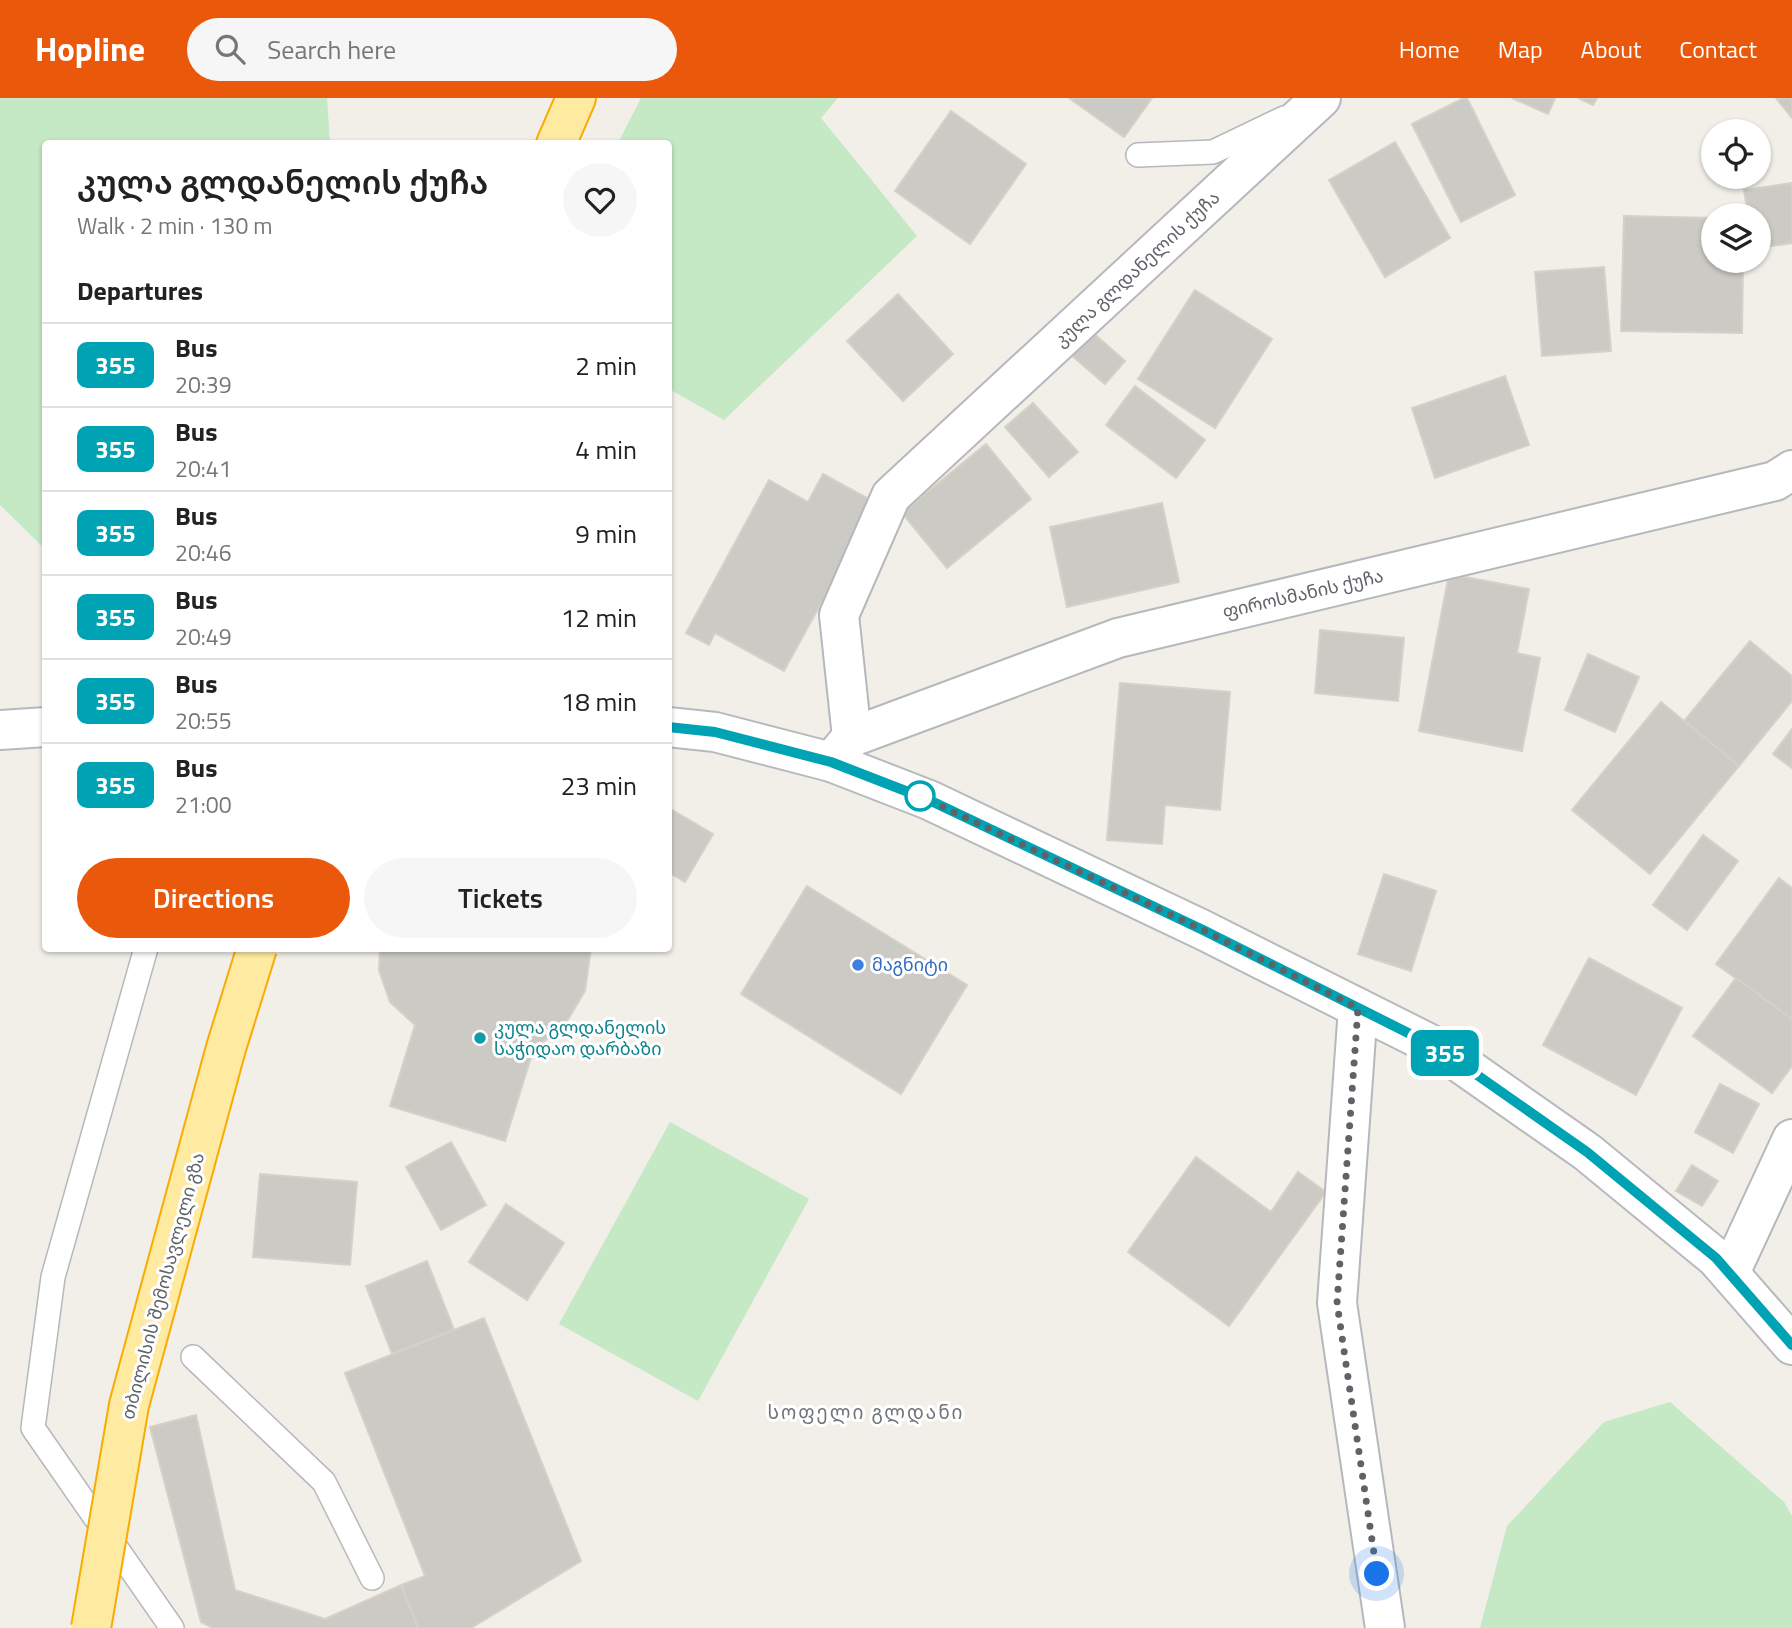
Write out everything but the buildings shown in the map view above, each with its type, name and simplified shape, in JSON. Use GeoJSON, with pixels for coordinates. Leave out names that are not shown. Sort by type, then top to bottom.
{"type":"FeatureCollection","features":[{"type":"Feature","properties":{"kind":"highway"},"geometry":{"type":"LineString","coordinates":[[558,140],[576,98]]}},
{"type":"Feature","properties":{"kind":"highway","name":"თბილისის შემოსავლელი გზა"},"geometry":{"type":"LineString","coordinates":[[91,1628],[129,1405],[226,1048],[256,952]]}},
{"type":"Feature","properties":{"kind":"street","name":"კულა გლდანელის ქუჩა"},"geometry":{"type":"LineString","coordinates":[[842,749],[839,615],[891,496],[1320,100]]}},
{"type":"Feature","properties":{"kind":"street","name":"ფიროსმანის ქუჩა"},"geometry":{"type":"LineString","coordinates":[[842,749],[1118,638],[1786,485]]}},
{"type":"Feature","properties":{"kind":"street"},"geometry":{"type":"LineString","coordinates":[[2,725],[42,727]]}},
{"type":"Feature","properties":{"kind":"street"},"geometry":{"type":"LineString","coordinates":[[672,727],[842,749],[929,800],[1203,930],[1440,1049],[1587,1152],[1716,1258],[1792,1345]]}},
{"type":"Feature","properties":{"kind":"street"},"geometry":{"type":"LineString","coordinates":[[1358,1008],[1337,1303],[1385,1628]]}},
{"type":"Feature","properties":{"kind":"street"},"geometry":{"type":"LineString","coordinates":[[1730,1273],[1792,1139]]}},
{"type":"Feature","properties":{"kind":"lane"},"geometry":{"type":"LineString","coordinates":[[1138,155],[1213,152],[1320,100]]}},
{"type":"Feature","properties":{"kind":"lane"},"geometry":{"type":"LineString","coordinates":[[145,952],[52,1277],[33,1428],[172,1628]]}},
{"type":"Feature","properties":{"kind":"lane"},"geometry":{"type":"LineString","coordinates":[[193,1357],[324,1482],[372,1578]]}},
{"type":"Feature","properties":{"kind":"green space"},"geometry":{"type":"Polygon","coordinates":[[[0,98],[327,98],[330,140],[42,140],[42,546],[0,505],[0,98]]]}},
{"type":"Feature","properties":{"kind":"green space"},"geometry":{"type":"Polygon","coordinates":[[[641,98],[838,98],[821,118],[917,236],[724,420],[672,391],[672,140],[620,140],[641,98]]]}},
{"type":"Feature","properties":{"kind":"green space"},"geometry":{"type":"Polygon","coordinates":[[[670,1122],[809,1199],[698,1401],[559,1324],[670,1122]]]}},
{"type":"Feature","properties":{"kind":"green space"},"geometry":{"type":"Polygon","coordinates":[[[1670,1402],[1784,1502],[1792,1516],[1792,1628],[1480,1628],[1507,1526],[1604,1422],[1670,1402]]]}},
{"type":"Feature","properties":{"kind":"bus line","name":"355"},"geometry":{"type":"LineString","coordinates":[[672,727],[715,732],[831,762],[929,800],[1203,930],[1440,1049],[1587,1152],[1716,1258],[1792,1345]]}},
{"type":"Feature","properties":{"kind":"place","name":"მაგნიტი"},"geometry":{"type":"Point","coordinates":[858,965]}},
{"type":"Feature","properties":{"kind":"place","name":"კულა გლდანელის საჭიდაო დარბაზი"},"geometry":{"type":"Point","coordinates":[480,1038]}},
{"type":"Feature","properties":{"kind":"district","name":"სოფელი გლდანი"},"geometry":{"type":"Point","coordinates":[866,1412]}},
{"type":"Feature","properties":{"kind":"route"},"geometry":{"type":"LineString","coordinates":[[920,796],[1203,930],[1358,1008],[1337,1303],[1377,1574]]}}]}
